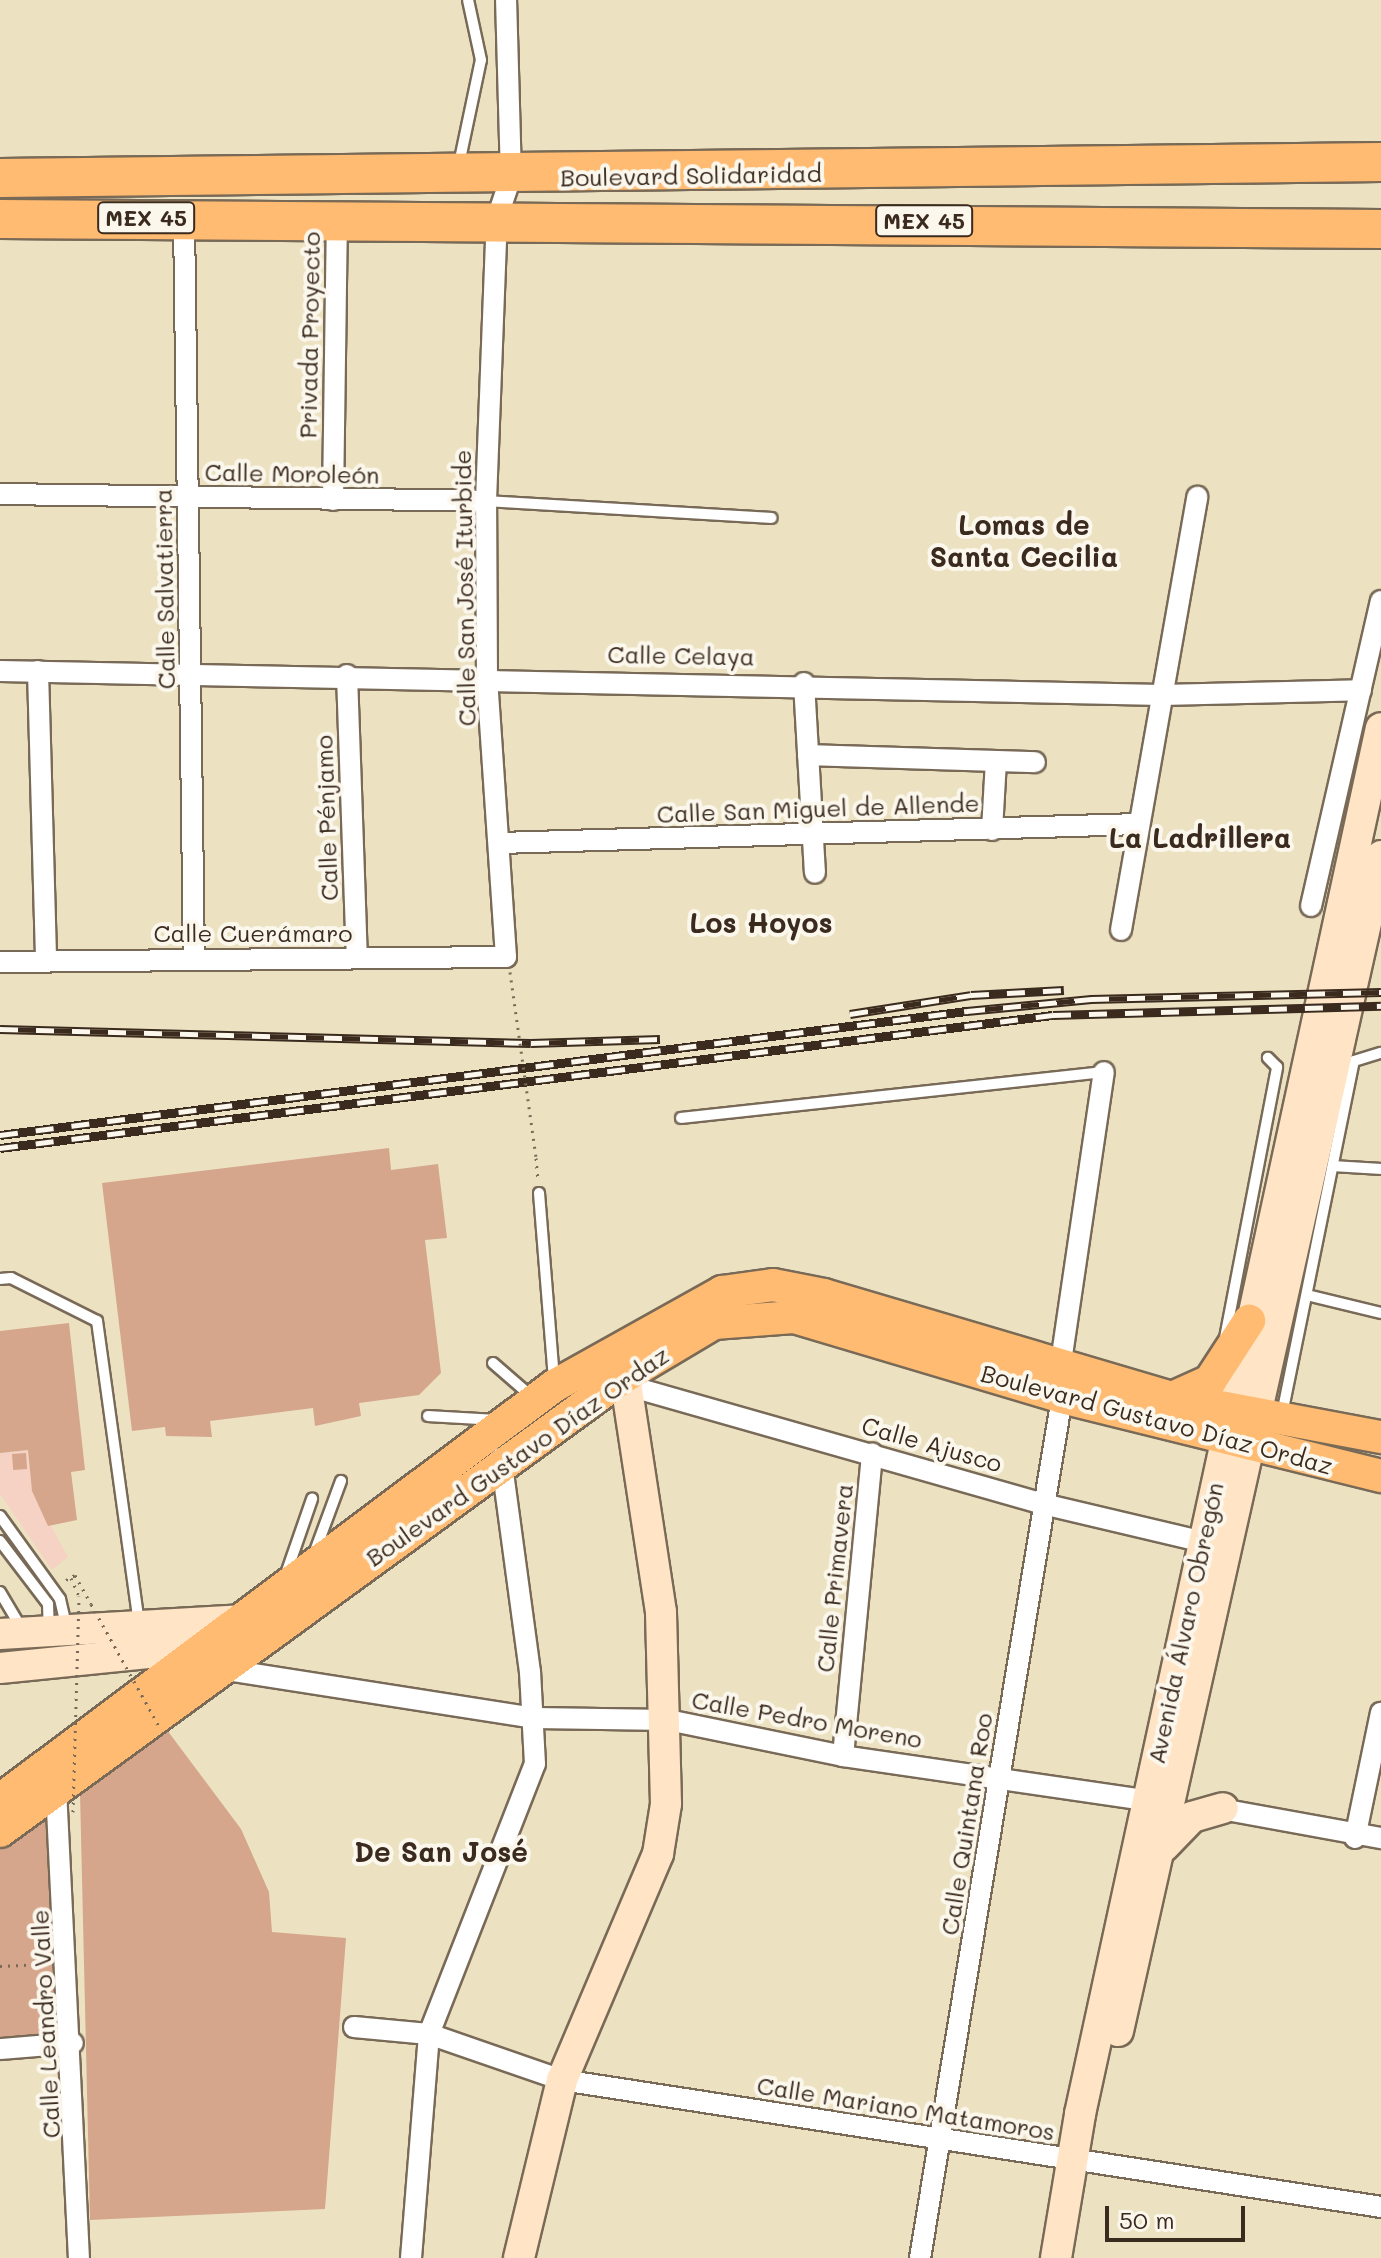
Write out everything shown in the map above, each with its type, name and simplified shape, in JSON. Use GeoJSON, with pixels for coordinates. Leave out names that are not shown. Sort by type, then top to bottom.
{"type":"FeatureCollection","features":[{"type":"Feature","properties":{"kind":"highway","name":"Boulevard Solidaridad"},"geometry":{"type":"LineString","coordinates":[[0,178],[458,178],[1381,162]]}},
{"type":"Feature","properties":{"kind":"highway","name":"Boulevard Solidaridad"},"geometry":{"type":"LineString","coordinates":[[0,219],[497,218],[1371,235]]}},
{"type":"Feature","properties":{"kind":"main road","name":"Boulevard Gustavo Díaz Ordaz"},"geometry":{"type":"LineString","coordinates":[[244,1634],[280,1591],[545,1393],[680,1311],[722,1292],[773,1285],[1061,1362],[1172,1398],[1381,1476]]}},
{"type":"Feature","properties":{"kind":"main road","name":"Boulevard Gustavo Díaz Ordaz"},"geometry":{"type":"LineString","coordinates":[[0,1800],[244,1634],[714,1323],[794,1317],[1062,1397],[1247,1426],[1381,1437]]}},
{"type":"Feature","properties":{"kind":"main road"},"geometry":{"type":"LineString","coordinates":[[1172,1398],[1199,1388],[1220,1367],[1249,1321]]}},
{"type":"Feature","properties":{"kind":"main road","name":"Boulevard Gustavo Díaz Ordaz"},"geometry":{"type":"LineString","coordinates":[[0,1831],[64,1800],[213,1657]]}},
{"type":"Feature","properties":{"kind":"street"},"geometry":{"type":"LineString","coordinates":[[506,0],[511,177]]}},
{"type":"Feature","properties":{"kind":"street","name":"Calle San José Iturbide"},"geometry":{"type":"LineString","coordinates":[[508,965],[487,679],[486,501],[497,218],[511,177]]}},
{"type":"Feature","properties":{"kind":"street","name":"Calle Salvatierra"},"geometry":{"type":"LineString","coordinates":[[184,218],[194,960]]}},
{"type":"Feature","properties":{"kind":"street","name":"Privada Proyecto"},"geometry":{"type":"LineString","coordinates":[[333,500],[337,219]]}},
{"type":"Feature","properties":{"kind":"street","name":"Calle Moroleón"},"geometry":{"type":"LineString","coordinates":[[0,494],[486,501]]}},
{"type":"Feature","properties":{"kind":"street"},"geometry":{"type":"LineString","coordinates":[[1121,930],[1197,497]]}},
{"type":"Feature","properties":{"kind":"street"},"geometry":{"type":"LineString","coordinates":[[1311,906],[1381,604]]}},
{"type":"Feature","properties":{"kind":"street","name":"Calle Celaya"},"geometry":{"type":"LineString","coordinates":[[0,671],[804,683],[1162,695],[1361,690]]}},
{"type":"Feature","properties":{"kind":"street"},"geometry":{"type":"LineString","coordinates":[[38,671],[46,961]]}},
{"type":"Feature","properties":{"kind":"street","name":"Calle Pénjamo"},"geometry":{"type":"LineString","coordinates":[[347,675],[357,958]]}},
{"type":"Feature","properties":{"kind":"street"},"geometry":{"type":"LineString","coordinates":[[804,683],[815,873]]}},
{"type":"Feature","properties":{"kind":"street"},"geometry":{"type":"LineString","coordinates":[[1334,997],[1381,728]]}},
{"type":"Feature","properties":{"kind":"street"},"geometry":{"type":"LineString","coordinates":[[808,755],[1035,762]]}},
{"type":"Feature","properties":{"kind":"street"},"geometry":{"type":"LineString","coordinates":[[992,830],[996,761]]}},
{"type":"Feature","properties":{"kind":"street","name":"Calle San Miguel de Allende"},"geometry":{"type":"LineString","coordinates":[[499,843],[1139,824]]}},
{"type":"Feature","properties":{"kind":"street"},"geometry":{"type":"LineString","coordinates":[[1334,997],[1381,856]]}},
{"type":"Feature","properties":{"kind":"street","name":"Calle Cuerámaro"},"geometry":{"type":"LineString","coordinates":[[0,962],[357,958],[508,965]]}},
{"type":"Feature","properties":{"kind":"street","name":"Avenida Álvaro Obregón"},"geometry":{"type":"LineString","coordinates":[[1247,1426],[1249,1321],[1334,997]]}},
{"type":"Feature","properties":{"kind":"street","name":"Avenida Álvaro Obregón"},"geometry":{"type":"LineString","coordinates":[[1056,2258],[1077,2162],[1080,2114],[1160,1802],[1214,1544],[1247,1426],[1334,997]]}},
{"type":"Feature","properties":{"kind":"street"},"geometry":{"type":"LineString","coordinates":[[1061,1362],[1104,1072]]}},
{"type":"Feature","properties":{"kind":"street"},"geometry":{"type":"LineString","coordinates":[[519,2258],[562,2080],[658,1854],[668,1720],[661,1612],[625,1381]]}},
{"type":"Feature","properties":{"kind":"street","name":"Calle Ajusco"},"geometry":{"type":"LineString","coordinates":[[625,1381],[1039,1503],[1214,1544]]}},
{"type":"Feature","properties":{"kind":"street","name":"Calle Quintana Roo"},"geometry":{"type":"LineString","coordinates":[[920,2258],[1002,1776],[1039,1503],[1062,1397]]}},
{"type":"Feature","properties":{"kind":"street"},"geometry":{"type":"LineString","coordinates":[[411,2258],[429,2034],[535,1764],[535,1718],[499,1428]]}},
{"type":"Feature","properties":{"kind":"street","name":"Calle Primavera"},"geometry":{"type":"LineString","coordinates":[[843,1756],[872,1453]]}},
{"type":"Feature","properties":{"kind":"street"},"geometry":{"type":"LineString","coordinates":[[35,1629],[139,1622],[244,1634]]}},
{"type":"Feature","properties":{"kind":"street"},"geometry":{"type":"LineString","coordinates":[[0,1668],[59,1662],[213,1657]]}},
{"type":"Feature","properties":{"kind":"street","name":"Calle Pedro Moreno"},"geometry":{"type":"LineString","coordinates":[[213,1657],[535,1718],[668,1720],[843,1756],[1002,1776],[1160,1802],[1223,1808],[1355,1838],[1381,1838]]}},
{"type":"Feature","properties":{"kind":"street"},"geometry":{"type":"LineString","coordinates":[[1355,1838],[1381,1713]]}},
{"type":"Feature","properties":{"kind":"street","name":"Calle Leandro Valle"},"geometry":{"type":"LineString","coordinates":[[64,1800],[79,2258]]}},
{"type":"Feature","properties":{"kind":"street","name":"Avenida Álvaro Obregón"},"geometry":{"type":"LineString","coordinates":[[1077,2162],[1096,2122],[1161,1851],[1160,1802]]}},
{"type":"Feature","properties":{"kind":"street"},"geometry":{"type":"LineString","coordinates":[[1161,1851],[1192,1817],[1223,1808]]}},
{"type":"Feature","properties":{"kind":"street","name":"Calle Mariano Matamoros"},"geometry":{"type":"LineString","coordinates":[[354,2027],[429,2034],[562,2080],[1381,2207]]}},
{"type":"Feature","properties":{"kind":"street"},"geometry":{"type":"LineString","coordinates":[[0,2049],[73,2043]]}},
{"type":"Feature","properties":{"kind":"lane"},"geometry":{"type":"LineString","coordinates":[[458,178],[481,60],[468,0]]}},
{"type":"Feature","properties":{"kind":"lane"},"geometry":{"type":"LineString","coordinates":[[486,501],[771,518]]}},
{"type":"Feature","properties":{"kind":"lane"},"geometry":{"type":"LineString","coordinates":[[1247,1426],[1307,1295],[1354,1061],[1381,1053]]}},
{"type":"Feature","properties":{"kind":"lane"},"geometry":{"type":"LineString","coordinates":[[1220,1367],[1277,1067],[1268,1058]]}},
{"type":"Feature","properties":{"kind":"lane"},"geometry":{"type":"LineString","coordinates":[[681,1118],[1104,1072]]}},
{"type":"Feature","properties":{"kind":"lane"},"geometry":{"type":"LineString","coordinates":[[1333,1166],[1381,1169]]}},
{"type":"Feature","properties":{"kind":"lane"},"geometry":{"type":"LineString","coordinates":[[539,1193],[545,1393]]}},
{"type":"Feature","properties":{"kind":"lane"},"geometry":{"type":"LineString","coordinates":[[0,1279],[97,1321],[139,1622]]}},
{"type":"Feature","properties":{"kind":"lane"},"geometry":{"type":"LineString","coordinates":[[1307,1295],[1381,1313]]}},
{"type":"Feature","properties":{"kind":"lane"},"geometry":{"type":"LineString","coordinates":[[493,1363],[545,1393]]}},
{"type":"Feature","properties":{"kind":"lane"},"geometry":{"type":"LineString","coordinates":[[428,1416],[499,1428]]}},
{"type":"Feature","properties":{"kind":"lane"},"geometry":{"type":"LineString","coordinates":[[307,1571],[341,1481]]}},
{"type":"Feature","properties":{"kind":"lane"},"geometry":{"type":"LineString","coordinates":[[280,1591],[312,1499]]}},
{"type":"Feature","properties":{"kind":"lane"},"geometry":{"type":"LineString","coordinates":[[0,1516],[60,1599],[35,1629]]}},
{"type":"Feature","properties":{"kind":"lane"},"geometry":{"type":"LineString","coordinates":[[0,1541],[48,1604],[35,1629]]}},
{"type":"Feature","properties":{"kind":"lane"},"geometry":{"type":"LineString","coordinates":[[0,1592],[35,1629],[59,1662]]}},
{"type":"Feature","properties":{"kind":"lane"},"geometry":{"type":"LineString","coordinates":[[35,1629],[59,1662]]}},
{"type":"Feature","properties":{"kind":"path"},"geometry":{"type":"LineString","coordinates":[[508,965],[539,1193]]}},
{"type":"Feature","properties":{"kind":"path"},"geometry":{"type":"LineString","coordinates":[[64,1800],[79,1596],[73,1576],[160,1728]]}},
{"type":"Feature","properties":{"kind":"path"},"geometry":{"type":"LineString","coordinates":[[0,1966],[69,1964]]}},
{"type":"Feature","properties":{"kind":"shaded area"},"geometry":{"type":"Polygon","coordinates":[[[28,1450],[32,1491],[68,1557],[52,1570],[0,1494],[0,1453],[28,1450]]]}},
{"type":"Feature","properties":{"kind":"building"},"geometry":{"type":"Polygon","coordinates":[[[389,1148],[391,1170],[438,1164],[447,1238],[425,1240],[441,1373],[419,1395],[359,1403],[361,1416],[315,1426],[313,1408],[210,1421],[212,1437],[166,1436],[165,1427],[132,1431],[102,1183],[389,1148]]]}},
{"type":"Feature","properties":{"kind":"building"},"geometry":{"type":"Polygon","coordinates":[[[69,1323],[85,1470],[71,1472],[77,1520],[48,1526],[32,1491],[28,1450],[0,1453],[0,1331],[69,1323]]]}},
{"type":"Feature","properties":{"kind":"building"},"geometry":{"type":"Polygon","coordinates":[[[26,1453],[27,1469],[13,1470],[12,1454],[26,1453]]]}},
{"type":"Feature","properties":{"kind":"building"},"geometry":{"type":"Polygon","coordinates":[[[167,1730],[241,1829],[269,1892],[272,1932],[346,1938],[325,2209],[90,2220],[80,1793],[167,1730]]]}},
{"type":"Feature","properties":{"kind":"building"},"geometry":{"type":"Polygon","coordinates":[[[48,1811],[56,2036],[0,2041],[0,1847],[48,1811]]]}},
{"type":"Feature","properties":{"kind":"railway"},"geometry":{"type":"LineString","coordinates":[[850,1014],[971,995],[1064,990]]}},
{"type":"Feature","properties":{"kind":"railway"},"geometry":{"type":"LineString","coordinates":[[0,1135],[967,1011],[1091,999],[1381,992]]}},
{"type":"Feature","properties":{"kind":"railway"},"geometry":{"type":"LineString","coordinates":[[0,1148],[1053,1015],[1381,1006]]}},
{"type":"Feature","properties":{"kind":"railway"},"geometry":{"type":"LineString","coordinates":[[0,1029],[531,1043],[660,1039]]}},
{"type":"Feature","properties":{"kind":"district","name":"Lomas de Santa Cecilia"},"geometry":{"type":"Point","coordinates":[1024,540]}},
{"type":"Feature","properties":{"kind":"district","name":"La Ladrillera"},"geometry":{"type":"Point","coordinates":[1200,837]}},
{"type":"Feature","properties":{"kind":"district","name":"Los Hoyos"},"geometry":{"type":"Point","coordinates":[761,922]}},
{"type":"Feature","properties":{"kind":"district","name":"De San José"},"geometry":{"type":"Point","coordinates":[441,1851]}}]}
